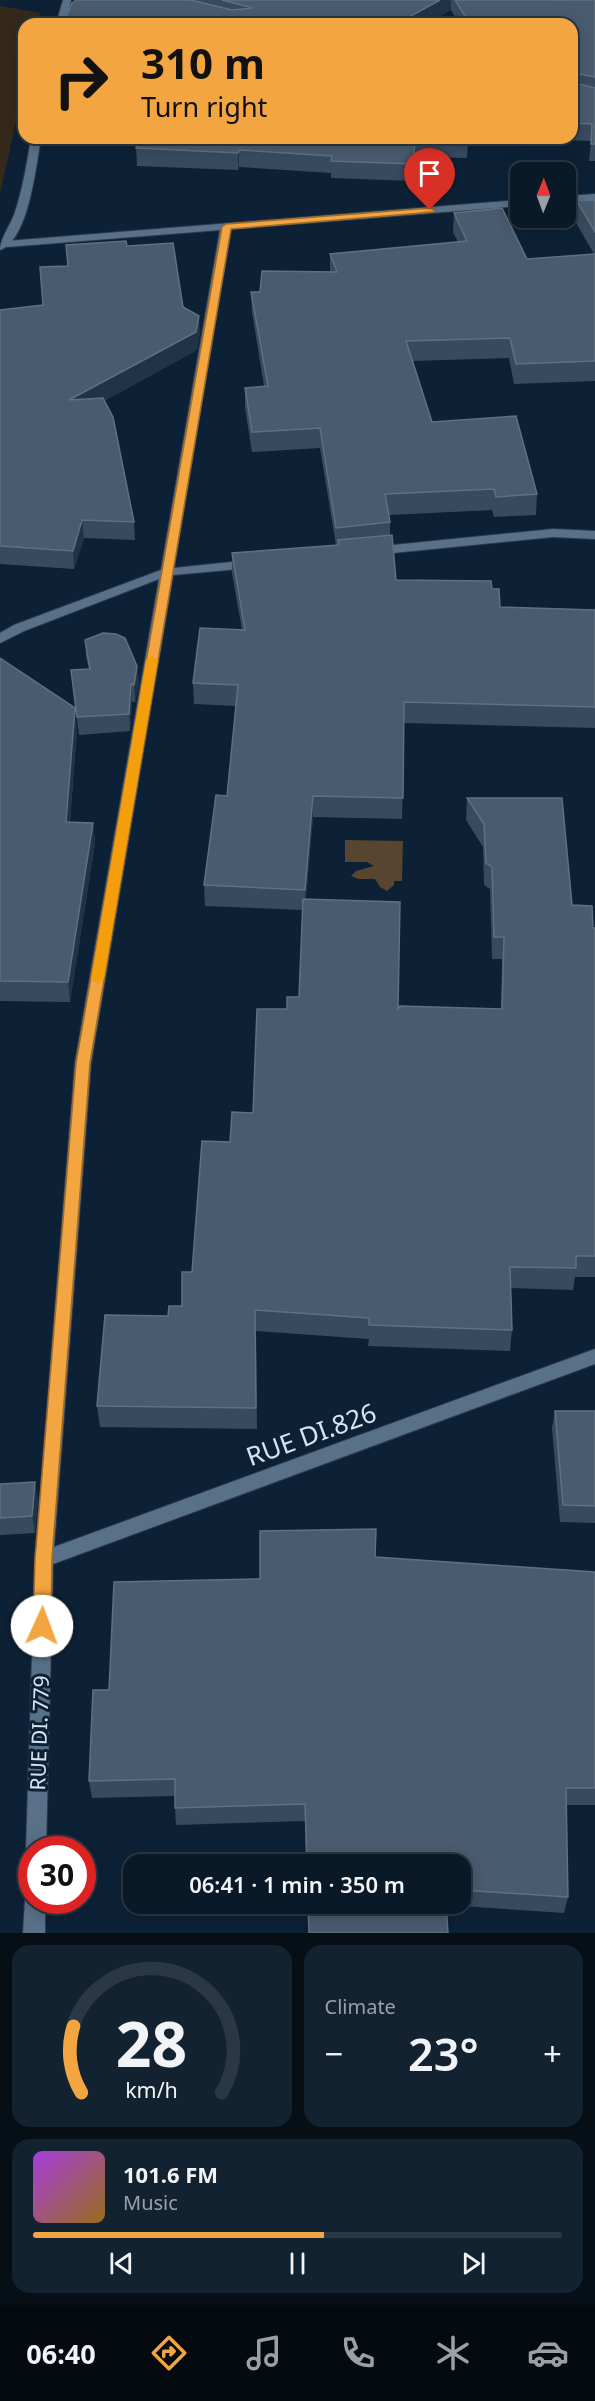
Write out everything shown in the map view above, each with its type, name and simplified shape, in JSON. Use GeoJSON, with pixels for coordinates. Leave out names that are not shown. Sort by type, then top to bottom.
{"type":"FeatureCollection","features":[{"type":"Feature","properties":{"kind":"street"},"geometry":{"type":"LineString","coordinates":[[62,18],[67,0]]}},
{"type":"Feature","properties":{"kind":"street"},"geometry":{"type":"LineString","coordinates":[[4,245],[17,224],[35,144]]}},
{"type":"Feature","properties":{"kind":"street"},"geometry":{"type":"LineString","coordinates":[[576,198],[595,197]]}},
{"type":"Feature","properties":{"kind":"street"},"geometry":{"type":"LineString","coordinates":[[4,245],[510,204]]}},
{"type":"Feature","properties":{"kind":"street","name":"RUE DI. 779"},"geometry":{"type":"LineString","coordinates":[[36,1836],[44,1559],[83,1063],[226,227]]}},
{"type":"Feature","properties":{"kind":"street"},"geometry":{"type":"LineString","coordinates":[[354,553],[553,533],[595,535]]}},
{"type":"Feature","properties":{"kind":"street"},"geometry":{"type":"LineString","coordinates":[[0,639],[19,628],[167,572],[260,563]]}},
{"type":"Feature","properties":{"kind":"street","name":"RUE DI.826"},"geometry":{"type":"LineString","coordinates":[[44,1559],[595,1356]]}},
{"type":"Feature","properties":{"kind":"street"},"geometry":{"type":"LineString","coordinates":[[34,1933],[35,1914]]}},
{"type":"Feature","properties":{"kind":"shaded area"},"geometry":{"type":"Polygon","coordinates":[[[0,6],[40,13],[39,18],[18,18],[18,113],[0,194],[0,6]]]}},
{"type":"Feature","properties":{"kind":"shaded area"},"geometry":{"type":"Polygon","coordinates":[[[345,840],[403,841],[402,881],[394,881],[394,885],[387,891],[380,887],[375,879],[359,879],[351,876],[356,871],[374,866],[367,862],[345,862],[345,840]]]}},
{"type":"Feature","properties":{"kind":"building"},"geometry":{"type":"Polygon","coordinates":[[[76,0],[191,0],[232,10],[253,8],[222,0],[440,0],[407,18],[66,18],[72,3],[76,0]]]}},
{"type":"Feature","properties":{"kind":"building"},"geometry":{"type":"Polygon","coordinates":[[[455,0],[595,0],[595,77],[578,74],[578,18],[466,18],[455,0]]]}},
{"type":"Feature","properties":{"kind":"building"},"geometry":{"type":"Polygon","coordinates":[[[578,84],[595,88],[595,144],[591,144],[592,124],[578,123],[578,84]]]}},
{"type":"Feature","properties":{"kind":"building"},"geometry":{"type":"Polygon","coordinates":[[[137,144],[415,144],[413,164],[331,161],[332,156],[239,150],[238,153],[136,148],[137,144]]]}},
{"type":"Feature","properties":{"kind":"building"},"geometry":{"type":"Polygon","coordinates":[[[595,200],[595,232],[577,201],[595,200]]]}},
{"type":"Feature","properties":{"kind":"building"},"geometry":{"type":"Polygon","coordinates":[[[502,208],[527,259],[595,254],[595,361],[516,364],[510,338],[406,341],[432,422],[516,416],[537,494],[496,497],[494,489],[385,494],[390,522],[336,528],[320,428],[252,432],[245,388],[268,386],[251,292],[260,292],[262,271],[337,272],[330,254],[467,241],[454,213],[502,208]]]}},
{"type":"Feature","properties":{"kind":"building"},"geometry":{"type":"Polygon","coordinates":[[[126,241],[127,246],[173,243],[183,307],[199,316],[196,332],[69,400],[103,398],[113,417],[134,522],[82,520],[73,551],[0,546],[0,310],[43,305],[40,267],[68,266],[66,245],[126,241]]]}},
{"type":"Feature","properties":{"kind":"building"},"geometry":{"type":"Polygon","coordinates":[[[392,535],[396,580],[491,581],[492,589],[499,589],[500,607],[595,610],[595,707],[404,702],[403,798],[313,796],[305,890],[204,885],[216,795],[227,796],[238,685],[193,683],[200,628],[245,630],[232,553],[339,545],[338,540],[392,535]]]}},
{"type":"Feature","properties":{"kind":"building"},"geometry":{"type":"Polygon","coordinates":[[[103,633],[116,634],[125,638],[137,666],[134,685],[131,684],[129,714],[77,717],[71,670],[90,669],[85,640],[103,633]]]}},
{"type":"Feature","properties":{"kind":"building"},"geometry":{"type":"Polygon","coordinates":[[[0,658],[75,708],[66,822],[93,823],[68,982],[0,981],[0,658]]]}},
{"type":"Feature","properties":{"kind":"building"},"geometry":{"type":"Polygon","coordinates":[[[467,798],[562,798],[572,905],[592,906],[593,928],[595,928],[595,1256],[576,1256],[576,1268],[510,1267],[512,1330],[369,1325],[369,1318],[255,1310],[256,1408],[97,1406],[105,1315],[168,1316],[169,1306],[182,1306],[182,1272],[192,1272],[202,1141],[230,1142],[232,1112],[253,1113],[257,1009],[287,1009],[287,997],[299,997],[303,899],[400,902],[398,1009],[400,1006],[502,1009],[504,937],[494,937],[492,867],[486,863],[484,824],[467,798]]]}},
{"type":"Feature","properties":{"kind":"building"},"geometry":{"type":"Polygon","coordinates":[[[555,1411],[595,1411],[595,1506],[563,1505],[555,1411]]]}},
{"type":"Feature","properties":{"kind":"building"},"geometry":{"type":"Polygon","coordinates":[[[35,1482],[32,1516],[0,1518],[0,1484],[35,1482]]]}},
{"type":"Feature","properties":{"kind":"building"},"geometry":{"type":"Polygon","coordinates":[[[376,1529],[375,1557],[595,1572],[595,1788],[566,1788],[568,1897],[471,1891],[471,1854],[307,1854],[305,1804],[175,1808],[175,1779],[89,1781],[93,1690],[109,1690],[114,1582],[260,1579],[260,1531],[376,1529]]]}},
{"type":"Feature","properties":{"kind":"building"},"geometry":{"type":"Polygon","coordinates":[[[308,1914],[447,1914],[448,1933],[309,1933],[308,1914]]]}},
{"type":"Feature","properties":{"kind":"slow traffic"},"geometry":{"type":"LineString","coordinates":[[97,979],[152,660]]}},
{"type":"Feature","properties":{"kind":"route"},"geometry":{"type":"LineString","coordinates":[[42,1626],[44,1559],[83,1063],[226,227],[430,210]]}}]}
